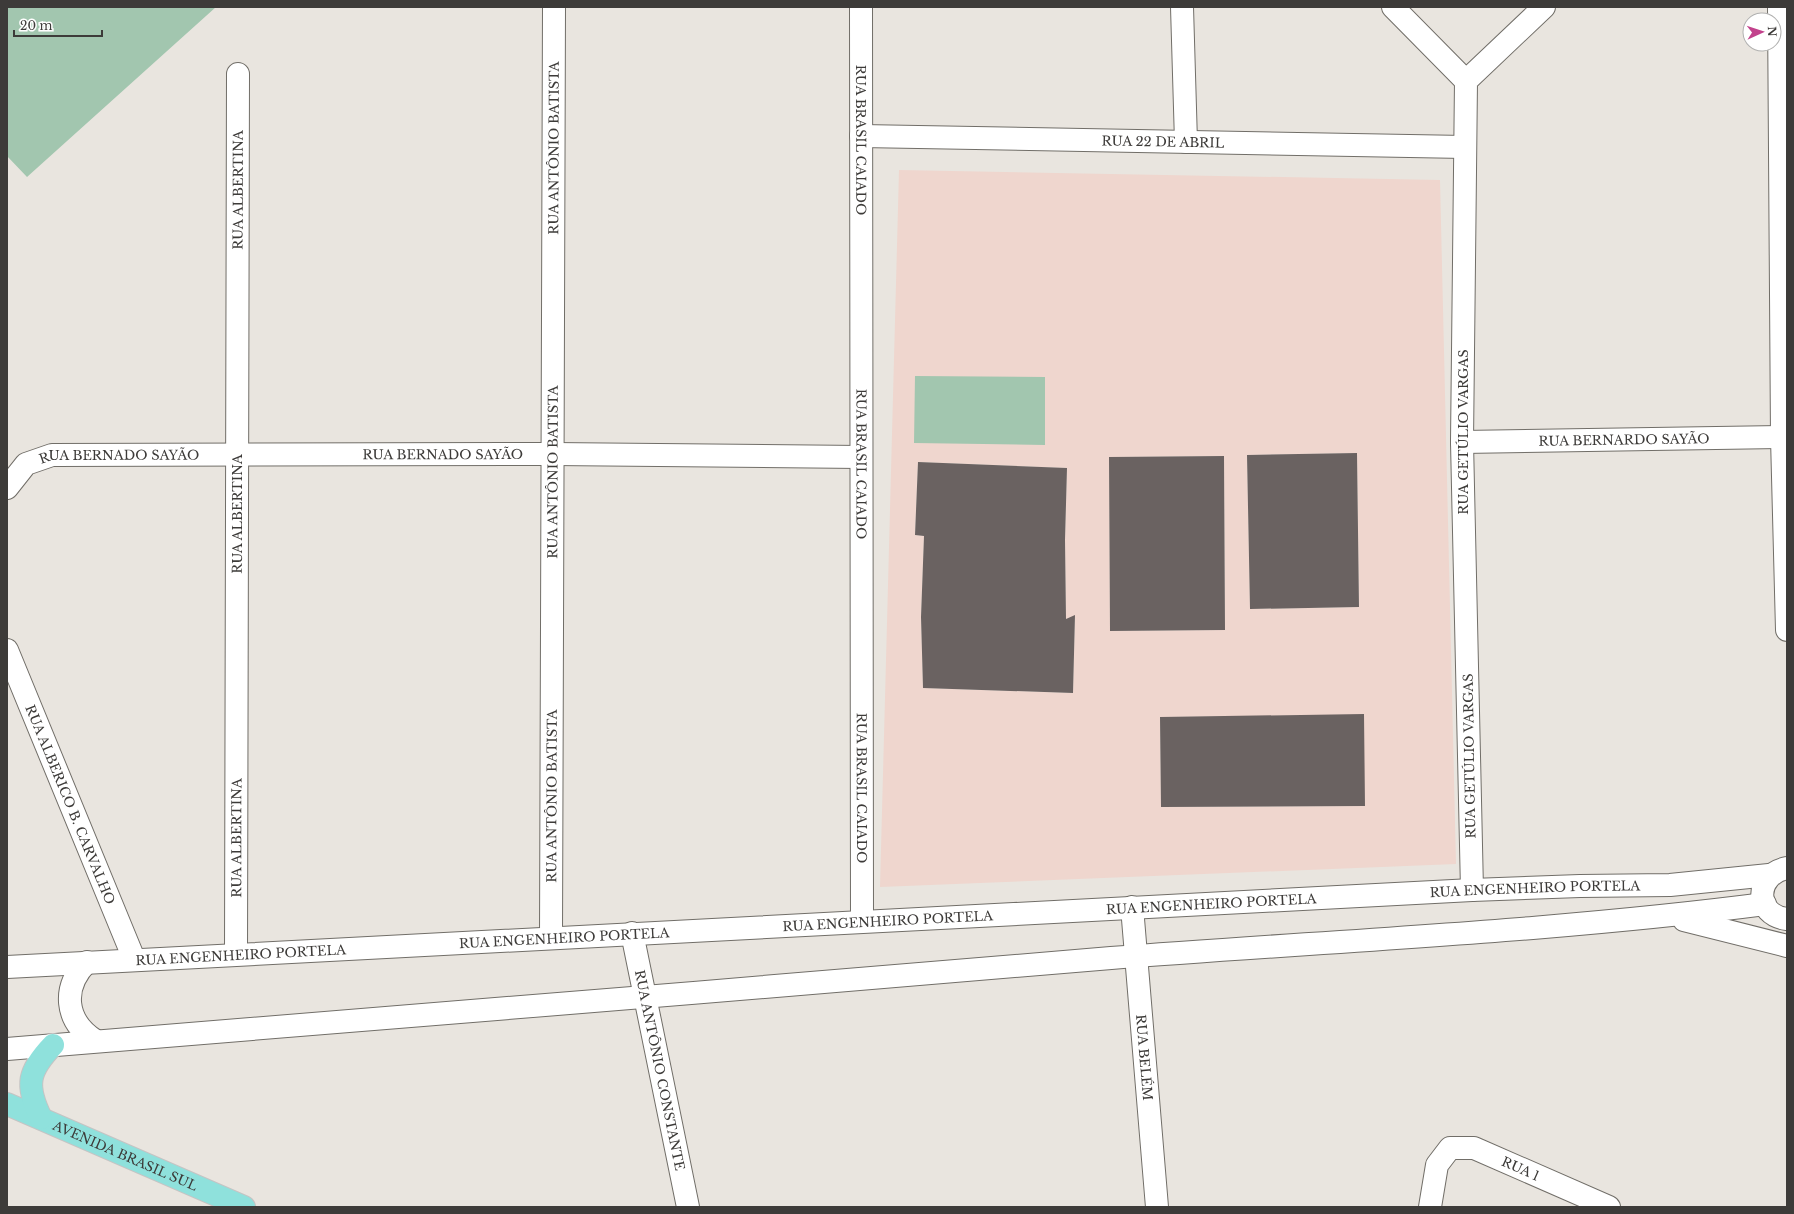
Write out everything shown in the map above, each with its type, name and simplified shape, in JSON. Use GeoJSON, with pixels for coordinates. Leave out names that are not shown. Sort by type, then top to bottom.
{"type":"FeatureCollection","features":[{"type":"Feature","properties":{"kind":"main road"},"geometry":{"type":"LineString","coordinates":[[41,1118],[31,1095],[30,1084],[36,1064],[53,1045]]}},
{"type":"Feature","properties":{"kind":"main road","name":"AVENIDA BRASIL SUL"},"geometry":{"type":"LineString","coordinates":[[7,1104],[244,1207]]}},
{"type":"Feature","properties":{"kind":"street","name":"RUA ANTÔNIO BATISTA"},"geometry":{"type":"LineString","coordinates":[[551,937],[554,7]]}},
{"type":"Feature","properties":{"kind":"street","name":"RUA BRASIL CAIADO"},"geometry":{"type":"LineString","coordinates":[[861,7],[862,922]]}},
{"type":"Feature","properties":{"kind":"street"},"geometry":{"type":"LineString","coordinates":[[1182,7],[1186,142]]}},
{"type":"Feature","properties":{"kind":"street"},"geometry":{"type":"LineString","coordinates":[[1393,7],[1466,82],[1544,7]]}},
{"type":"Feature","properties":{"kind":"street"},"geometry":{"type":"LineString","coordinates":[[1779,7],[1787,630]]}},
{"type":"Feature","properties":{"kind":"street","name":"RUA ALBERTINA"},"geometry":{"type":"LineString","coordinates":[[236,954],[238,74]]}},
{"type":"Feature","properties":{"kind":"street","name":"RUA GETÚLIO VARGAS"},"geometry":{"type":"LineString","coordinates":[[1466,82],[1462,442],[1472,890]]}},
{"type":"Feature","properties":{"kind":"street","name":"RUA 22 DE ABRIL"},"geometry":{"type":"LineString","coordinates":[[861,136],[1465,147]]}},
{"type":"Feature","properties":{"kind":"street","name":"RUA BERNARDO SAYÃO"},"geometry":{"type":"LineString","coordinates":[[1462,442],[1784,438]]}},
{"type":"Feature","properties":{"kind":"street","name":"RUA BERNADO SAYÃO"},"geometry":{"type":"LineString","coordinates":[[7,488],[26,464],[52,454],[553,454],[861,457]]}},
{"type":"Feature","properties":{"kind":"street","name":"RUA ALBERICO B. CARVALHO"},"geometry":{"type":"LineString","coordinates":[[7,650],[134,959]]}},
{"type":"Feature","properties":{"kind":"street"},"geometry":{"type":"LineString","coordinates":[[1778,872],[1764,884],[1762,894],[1765,904],[1771,913],[1780,918],[1787,919]]}},
{"type":"Feature","properties":{"kind":"street","name":"RUA ENGENHEIRO PORTELA"},"geometry":{"type":"LineString","coordinates":[[7,967],[551,937],[1472,890],[1670,885],[1778,872]]}},
{"type":"Feature","properties":{"kind":"street"},"geometry":{"type":"LineString","coordinates":[[7,1049],[1136,956],[1581,925],[1671,916],[1765,904]]}},
{"type":"Feature","properties":{"kind":"street","name":"RUA BELÉM"},"geometry":{"type":"LineString","coordinates":[[1132,907],[1157,1207]]}},
{"type":"Feature","properties":{"kind":"street"},"geometry":{"type":"LineString","coordinates":[[1671,916],[1787,946]]}},
{"type":"Feature","properties":{"kind":"street","name":"RUA ANTÔNIO CONSTANTE"},"geometry":{"type":"LineString","coordinates":[[632,933],[688,1207]]}},
{"type":"Feature","properties":{"kind":"street"},"geometry":{"type":"LineString","coordinates":[[88,962],[79,971],[73,981],[70,994],[70,1006],[79,1026],[86,1035],[96,1041]]}},
{"type":"Feature","properties":{"kind":"street","name":"RUA 1"},"geometry":{"type":"LineString","coordinates":[[1430,1207],[1436,1165],[1450,1148],[1474,1148],[1609,1207]]}},
{"type":"Feature","properties":{"kind":"shaded area"},"geometry":{"type":"Polygon","coordinates":[[[899,170],[1440,180],[1456,864],[880,887],[899,170]],[[1357,453],[1247,455],[1250,609],[1359,607],[1357,453]],[[1224,456],[1109,457],[1110,631],[1225,630],[1224,456]],[[918,462],[915,535],[924,536],[921,617],[923,688],[1073,693],[1075,616],[1066,619],[1065,540],[1067,468],[918,462]],[[1364,715],[1160,717],[1161,807],[1364,806],[1364,715]]]}},
{"type":"Feature","properties":{"kind":"green space"},"geometry":{"type":"Polygon","coordinates":[[[7,7],[216,7],[27,177],[7,156],[7,7]]]}},
{"type":"Feature","properties":{"kind":"green space"},"geometry":{"type":"Polygon","coordinates":[[[915,376],[1045,377],[1045,445],[914,443],[915,376]]]}},
{"type":"Feature","properties":{"kind":"building"},"geometry":{"type":"Polygon","coordinates":[[[1357,453],[1359,607],[1250,609],[1247,455],[1357,453]]]}},
{"type":"Feature","properties":{"kind":"building"},"geometry":{"type":"Polygon","coordinates":[[[1224,456],[1225,630],[1110,631],[1109,457],[1224,456]]]}},
{"type":"Feature","properties":{"kind":"building"},"geometry":{"type":"Polygon","coordinates":[[[918,462],[1067,468],[1065,540],[1066,619],[1075,615],[1073,693],[923,688],[921,617],[924,536],[915,535],[918,462]]]}},
{"type":"Feature","properties":{"kind":"building"},"geometry":{"type":"Polygon","coordinates":[[[1364,714],[1365,806],[1161,807],[1160,717],[1364,714]]]}}]}
